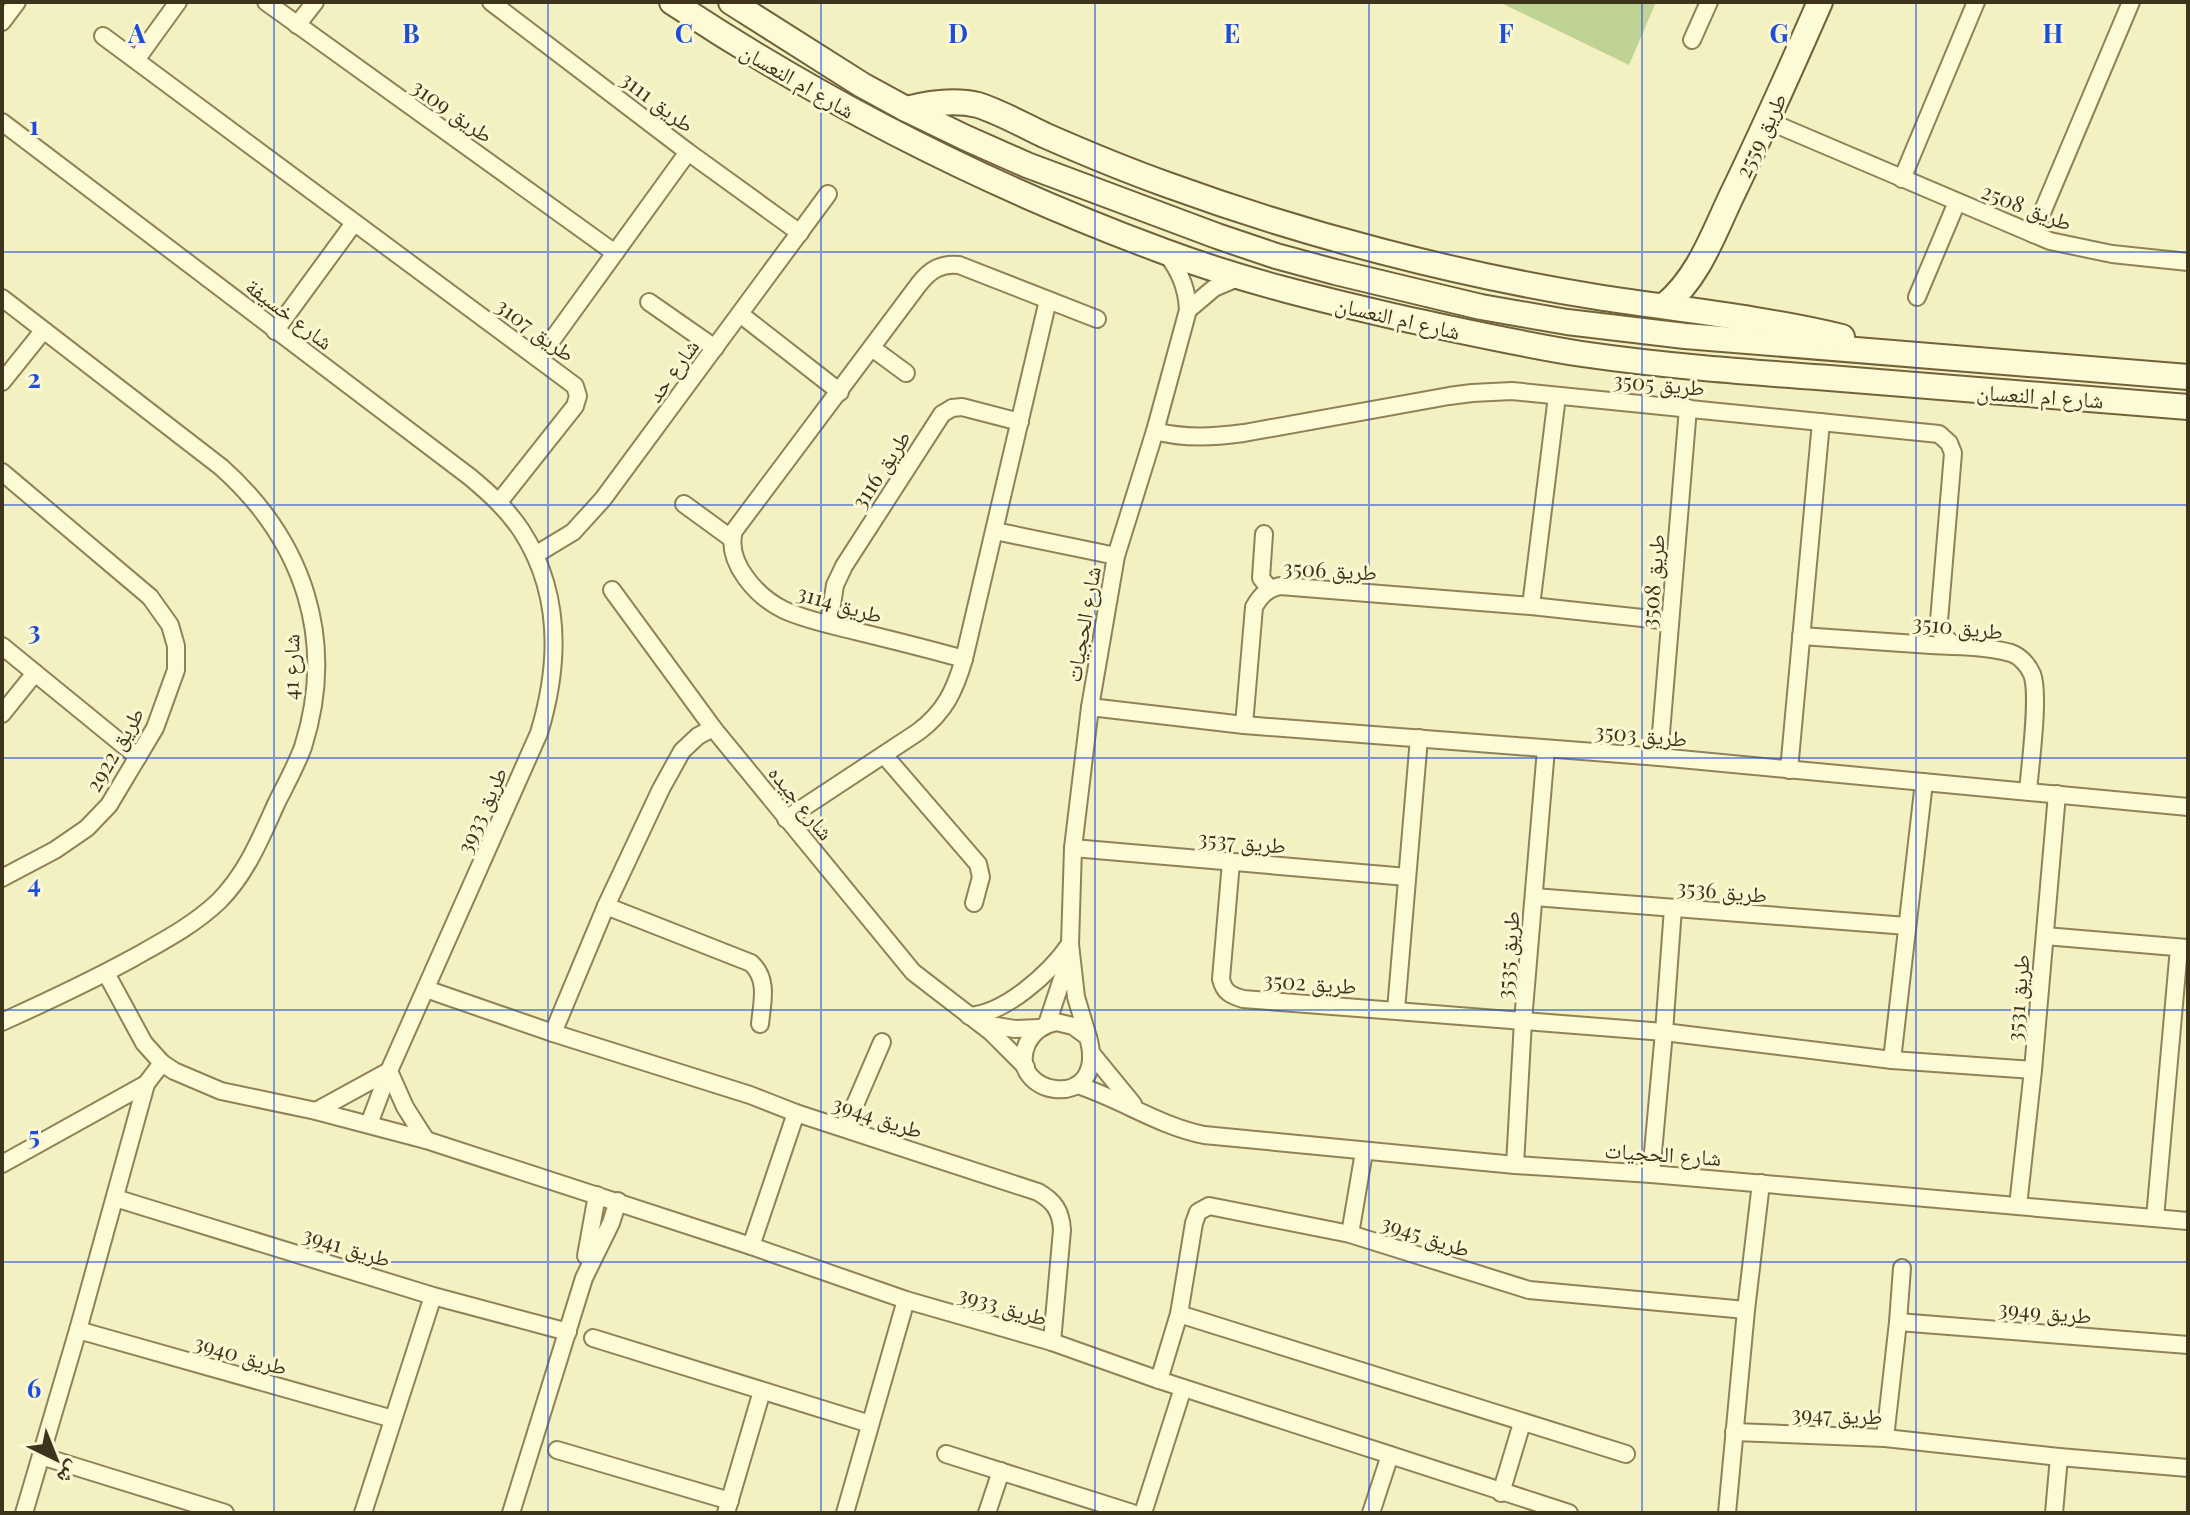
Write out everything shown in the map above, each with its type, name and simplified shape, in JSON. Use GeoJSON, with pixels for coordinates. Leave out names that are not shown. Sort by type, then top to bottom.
{"type":"FeatureCollection","features":[{"type":"Feature","properties":{"kind":"main road","name":"شارع ام النعسان"},"geometry":{"type":"LineString","coordinates":[[731,2],[862,85],[1027,165],[1247,247],[1335,272],[1481,307],[1567,322],[1685,336],[2188,377]]}},
{"type":"Feature","properties":{"kind":"main road"},"geometry":{"type":"LineString","coordinates":[[751,2],[773,29]]}},
{"type":"Feature","properties":{"kind":"main road","name":"طريق 2559"},"geometry":{"type":"LineString","coordinates":[[1665,305],[1680,293],[1697,267],[1768,121],[1820,2]]}},
{"type":"Feature","properties":{"kind":"main road","name":"شارع ام النعسان"},"geometry":{"type":"LineString","coordinates":[[681,4],[741,47],[847,109],[930,152],[1015,192],[1166,252],[1240,277],[1479,335],[1581,353],[1685,367],[2188,407]]}},
{"type":"Feature","properties":{"kind":"main road"},"geometry":{"type":"LineString","coordinates":[[906,109],[941,102],[977,105],[1114,166],[1232,208],[1471,273],[1603,298],[1729,314],[1817,331],[1894,353]]}},
{"type":"Feature","properties":{"kind":"main road"},"geometry":{"type":"LineString","coordinates":[[1697,267],[1705,297],[1729,314]]}},
{"type":"Feature","properties":{"kind":"street"},"geometry":{"type":"LineString","coordinates":[[2,22],[17,2]]}},
{"type":"Feature","properties":{"kind":"street"},"geometry":{"type":"LineString","coordinates":[[136,60],[178,2]]}},
{"type":"Feature","properties":{"kind":"street","name":"طريق 3109"},"geometry":{"type":"LineString","coordinates":[[266,2],[615,253]]}},
{"type":"Feature","properties":{"kind":"street"},"geometry":{"type":"LineString","coordinates":[[297,25],[315,2]]}},
{"type":"Feature","properties":{"kind":"street","name":"طريق 3111"},"geometry":{"type":"LineString","coordinates":[[491,2],[800,233]]}},
{"type":"Feature","properties":{"kind":"street"},"geometry":{"type":"LineString","coordinates":[[1692,40],[1709,2]]}},
{"type":"Feature","properties":{"kind":"street"},"geometry":{"type":"LineString","coordinates":[[1902,179],[1976,2]]}},
{"type":"Feature","properties":{"kind":"street"},"geometry":{"type":"LineString","coordinates":[[2033,234],[2131,2]]}},
{"type":"Feature","properties":{"kind":"street","name":"طريق 3107"},"geometry":{"type":"LineString","coordinates":[[103,36],[571,382],[577,390],[577,401],[499,502]]}},
{"type":"Feature","properties":{"kind":"street","name":"طريق 2508"},"geometry":{"type":"LineString","coordinates":[[1768,121],[2050,241],[2112,254],[2188,262]]}},
{"type":"Feature","properties":{"kind":"street","name":"شارع خسيفة"},"geometry":{"type":"LineString","coordinates":[[2,122],[460,469],[499,502],[535,555]]}},
{"type":"Feature","properties":{"kind":"street"},"geometry":{"type":"LineString","coordinates":[[539,358],[688,152]]}},
{"type":"Feature","properties":{"kind":"street","name":"شارع حد"},"geometry":{"type":"LineString","coordinates":[[535,555],[573,532],[594,511],[828,194]]}},
{"type":"Feature","properties":{"kind":"street"},"geometry":{"type":"LineString","coordinates":[[1917,297],[1957,202]]}},
{"type":"Feature","properties":{"kind":"street"},"geometry":{"type":"LineString","coordinates":[[275,331],[354,223]]}},
{"type":"Feature","properties":{"kind":"street","name":"شارع الحجيات"},"geometry":{"type":"LineString","coordinates":[[1070,950],[1073,848],[1090,707],[1116,556],[1188,310],[1183,279],[1166,252]]}},
{"type":"Feature","properties":{"kind":"street"},"geometry":{"type":"LineString","coordinates":[[684,504],[732,539],[739,524],[919,284],[937,267],[959,265],[1097,319]]}},
{"type":"Feature","properties":{"kind":"street"},"geometry":{"type":"LineString","coordinates":[[1188,310],[1214,288],[1240,277]]}},
{"type":"Feature","properties":{"kind":"street","name":"شارع 41"},"geometry":{"type":"LineString","coordinates":[[2,298],[221,467],[262,508],[279,532],[304,585],[316,651],[316,684],[302,749],[250,862],[221,899],[164,941],[106,973],[2,1022]]}},
{"type":"Feature","properties":{"kind":"street"},"geometry":{"type":"LineString","coordinates":[[786,819],[930,723],[941,712],[956,687],[1048,300]]}},
{"type":"Feature","properties":{"kind":"street"},"geometry":{"type":"LineString","coordinates":[[649,302],[715,348]]}},
{"type":"Feature","properties":{"kind":"street"},"geometry":{"type":"LineString","coordinates":[[740,314],[840,392]]}},
{"type":"Feature","properties":{"kind":"street"},"geometry":{"type":"LineString","coordinates":[[2,382],[43,331]]}},
{"type":"Feature","properties":{"kind":"street"},"geometry":{"type":"LineString","coordinates":[[872,348],[906,373]]}},
{"type":"Feature","properties":{"kind":"street","name":"طريق 3505"},"geometry":{"type":"LineString","coordinates":[[1155,431],[1210,437],[1472,393],[1512,391],[1939,434],[1949,443],[1953,453],[1939,621],[1942,634],[1954,646]]}},
{"type":"Feature","properties":{"kind":"street"},"geometry":{"type":"LineString","coordinates":[[1531,606],[1557,396]]}},
{"type":"Feature","properties":{"kind":"street","name":"طريق 3116"},"geometry":{"type":"LineString","coordinates":[[829,624],[835,585],[844,566],[942,414],[962,407],[1020,422]]}},
{"type":"Feature","properties":{"kind":"street","name":"طريق 3508"},"geometry":{"type":"LineString","coordinates":[[1659,757],[1688,408]]}},
{"type":"Feature","properties":{"kind":"street"},"geometry":{"type":"LineString","coordinates":[[1789,770],[1821,422]]}},
{"type":"Feature","properties":{"kind":"street","name":"طريق 2922"},"geometry":{"type":"LineString","coordinates":[[2,472],[150,597],[170,625],[176,646],[176,670],[155,728],[109,805],[87,828],[55,850],[2,878]]}},
{"type":"Feature","properties":{"kind":"street"},"geometry":{"type":"LineString","coordinates":[[995,531],[1116,556]]}},
{"type":"Feature","properties":{"kind":"street"},"geometry":{"type":"LineString","coordinates":[[1264,534],[1261,578],[1269,588]]}},
{"type":"Feature","properties":{"kind":"street","name":"طريق 3114"},"geometry":{"type":"LineString","coordinates":[[732,539],[734,553],[745,575],[762,595],[783,609],[964,659]]}},
{"type":"Feature","properties":{"kind":"street","name":"طريق 3933"},"geometry":{"type":"LineString","coordinates":[[369,1124],[389,1071],[539,733],[549,698],[554,662],[553,625],[547,590],[535,555]]}},
{"type":"Feature","properties":{"kind":"street","name":"طريق 3506"},"geometry":{"type":"LineString","coordinates":[[1244,725],[1254,607],[1269,588],[1280,586],[1531,606],[1670,621]]}},
{"type":"Feature","properties":{"kind":"street","name":"شارع جيده"},"geometry":{"type":"LineString","coordinates":[[612,590],[713,728],[913,972],[1004,1043],[1026,1067]]}},
{"type":"Feature","properties":{"kind":"street","name":"طريق 3510"},"geometry":{"type":"LineString","coordinates":[[1801,636],[1954,646],[2013,654],[2028,666],[2034,677],[2028,791]]}},
{"type":"Feature","properties":{"kind":"street"},"geometry":{"type":"LineString","coordinates":[[2,646],[138,757]]}},
{"type":"Feature","properties":{"kind":"street"},"geometry":{"type":"LineString","coordinates":[[2,714],[35,673]]}},
{"type":"Feature","properties":{"kind":"street","name":"طريق 3503"},"geometry":{"type":"LineString","coordinates":[[1090,707],[1244,725],[1659,757],[2188,807]]}},
{"type":"Feature","properties":{"kind":"street"},"geometry":{"type":"LineString","coordinates":[[553,1033],[633,846],[675,762],[689,743],[713,728]]}},
{"type":"Feature","properties":{"kind":"street"},"geometry":{"type":"LineString","coordinates":[[1396,1010],[1419,738]]}},
{"type":"Feature","properties":{"kind":"street","name":"طريق 3535"},"geometry":{"type":"LineString","coordinates":[[1515,1165],[1523,1021],[1546,749]]}},
{"type":"Feature","properties":{"kind":"street"},"geometry":{"type":"LineString","coordinates":[[884,755],[978,864],[981,877],[974,903]]}},
{"type":"Feature","properties":{"kind":"street"},"geometry":{"type":"LineString","coordinates":[[1892,1060],[1924,782]]}},
{"type":"Feature","properties":{"kind":"street","name":"طريق 3531"},"geometry":{"type":"LineString","coordinates":[[2018,1206],[2057,794]]}},
{"type":"Feature","properties":{"kind":"street","name":"طريق 3537"},"geometry":{"type":"LineString","coordinates":[[1073,848],[1407,877]]}},
{"type":"Feature","properties":{"kind":"street","name":"طريق 3502"},"geometry":{"type":"LineString","coordinates":[[1231,862],[1221,979],[1223,989],[1230,995],[1243,999],[1523,1021]]}},
{"type":"Feature","properties":{"kind":"street","name":"طريق 3536"},"geometry":{"type":"LineString","coordinates":[[1534,897],[1907,926]]}},
{"type":"Feature","properties":{"kind":"street"},"geometry":{"type":"LineString","coordinates":[[606,906],[751,963],[760,973],[764,985],[760,1024]]}},
{"type":"Feature","properties":{"kind":"street"},"geometry":{"type":"LineString","coordinates":[[1651,1174],[1673,908]]}},
{"type":"Feature","properties":{"kind":"street"},"geometry":{"type":"LineString","coordinates":[[2045,936],[2183,948],[2155,1218]]}},
{"type":"Feature","properties":{"kind":"street"},"geometry":{"type":"LineString","coordinates":[[974,1019],[1029,987],[1070,950]]}},
{"type":"Feature","properties":{"kind":"street"},"geometry":{"type":"LineString","coordinates":[[1043,1026],[1070,950]]}},
{"type":"Feature","properties":{"kind":"street"},"geometry":{"type":"LineString","coordinates":[[1070,950],[1076,997],[1088,1037],[1092,1054],[1089,1071],[1077,1085],[1051,1090],[1036,1082],[1026,1067],[1025,1050],[1033,1034],[1043,1026],[1065,1023],[1088,1037]]}},
{"type":"Feature","properties":{"kind":"street","name":"طريق 3933"},"geometry":{"type":"LineString","coordinates":[[106,973],[144,1043],[162,1063],[196,1082],[221,1091],[316,1111],[426,1140],[618,1201],[906,1300],[1052,1342],[1183,1388],[1569,1513]]}},
{"type":"Feature","properties":{"kind":"street","name":"طريق 3944"},"geometry":{"type":"LineString","coordinates":[[426,989],[750,1095],[1049,1198],[1057,1207],[1062,1230],[1052,1342]]}},
{"type":"Feature","properties":{"kind":"street","name":"شارع جيده"},"geometry":{"type":"LineString","coordinates":[[974,1019],[1015,1029],[1043,1026]]}},
{"type":"Feature","properties":{"kind":"street"},"geometry":{"type":"LineString","coordinates":[[1523,1021],[1664,1032],[1892,1060],[2033,1070]]}},
{"type":"Feature","properties":{"kind":"street"},"geometry":{"type":"LineString","coordinates":[[845,1128],[882,1042]]}},
{"type":"Feature","properties":{"kind":"street","name":"شارع الحجيات"},"geometry":{"type":"LineString","coordinates":[[1092,1054],[1139,1111]]}},
{"type":"Feature","properties":{"kind":"street"},"geometry":{"type":"LineString","coordinates":[[24,1513],[146,1084],[162,1063]]}},
{"type":"Feature","properties":{"kind":"street"},"geometry":{"type":"LineString","coordinates":[[316,1111],[389,1071],[405,1107],[426,1140]]}},
{"type":"Feature","properties":{"kind":"street"},"geometry":{"type":"LineString","coordinates":[[2,1164],[146,1084]]}},
{"type":"Feature","properties":{"kind":"street","name":"شارع الحجيات"},"geometry":{"type":"LineString","coordinates":[[1077,1085],[1109,1096],[1174,1127],[1204,1135],[1364,1152],[2188,1221]]}},
{"type":"Feature","properties":{"kind":"street"},"geometry":{"type":"LineString","coordinates":[[751,1246],[796,1113]]}},
{"type":"Feature","properties":{"kind":"street"},"geometry":{"type":"LineString","coordinates":[[1350,1234],[1364,1152]]}},
{"type":"Feature","properties":{"kind":"street"},"geometry":{"type":"LineString","coordinates":[[1727,1513],[1761,1183]]}},
{"type":"Feature","properties":{"kind":"street"},"geometry":{"type":"LineString","coordinates":[[584,1278],[597,1195]]}},
{"type":"Feature","properties":{"kind":"street","name":"طريق 3941"},"geometry":{"type":"LineString","coordinates":[[115,1198],[433,1296],[568,1332]]}},
{"type":"Feature","properties":{"kind":"street"},"geometry":{"type":"LineString","coordinates":[[511,1513],[584,1278],[611,1223],[618,1201]]}},
{"type":"Feature","properties":{"kind":"street","name":"طريق 3945"},"geometry":{"type":"LineString","coordinates":[[1159,1380],[1179,1314],[1194,1223],[1198,1212],[1209,1206],[1350,1234],[1529,1290],[1746,1310]]}},
{"type":"Feature","properties":{"kind":"street"},"geometry":{"type":"LineString","coordinates":[[1885,1438],[1902,1268]]}},
{"type":"Feature","properties":{"kind":"street"},"geometry":{"type":"LineString","coordinates":[[363,1513],[433,1296]]}},
{"type":"Feature","properties":{"kind":"street"},"geometry":{"type":"LineString","coordinates":[[845,1513],[906,1300]]}},
{"type":"Feature","properties":{"kind":"street"},"geometry":{"type":"LineString","coordinates":[[1179,1314],[1626,1454]]}},
{"type":"Feature","properties":{"kind":"street","name":"طريق 3949"},"geometry":{"type":"LineString","coordinates":[[1898,1322],[2188,1345]]}},
{"type":"Feature","properties":{"kind":"street","name":"طريق 3940"},"geometry":{"type":"LineString","coordinates":[[78,1330],[393,1419]]}},
{"type":"Feature","properties":{"kind":"street"},"geometry":{"type":"LineString","coordinates":[[593,1338],[870,1424]]}},
{"type":"Feature","properties":{"kind":"street"},"geometry":{"type":"LineString","coordinates":[[1143,1513],[1183,1388]]}},
{"type":"Feature","properties":{"kind":"street"},"geometry":{"type":"LineString","coordinates":[[557,1450],[728,1507],[762,1391]]}},
{"type":"Feature","properties":{"kind":"street"},"geometry":{"type":"LineString","coordinates":[[1501,1493],[1522,1423]]}},
{"type":"Feature","properties":{"kind":"street","name":"طريق 3947"},"geometry":{"type":"LineString","coordinates":[[1734,1432],[1885,1438],[2188,1468]]}},
{"type":"Feature","properties":{"kind":"street"},"geometry":{"type":"LineString","coordinates":[[946,1454],[1132,1513]]}},
{"type":"Feature","properties":{"kind":"street"},"geometry":{"type":"LineString","coordinates":[[1371,1513],[1390,1455]]}},
{"type":"Feature","properties":{"kind":"street"},"geometry":{"type":"LineString","coordinates":[[41,1456],[225,1513]]}},
{"type":"Feature","properties":{"kind":"street"},"geometry":{"type":"LineString","coordinates":[[2054,1513],[2059,1457]]}},
{"type":"Feature","properties":{"kind":"street"},"geometry":{"type":"LineString","coordinates":[[987,1513],[1001,1471]]}},
{"type":"Feature","properties":{"kind":"green space"},"geometry":{"type":"Polygon","coordinates":[[[1499,2],[1656,2],[1629,65],[1499,2]]]}}]}
